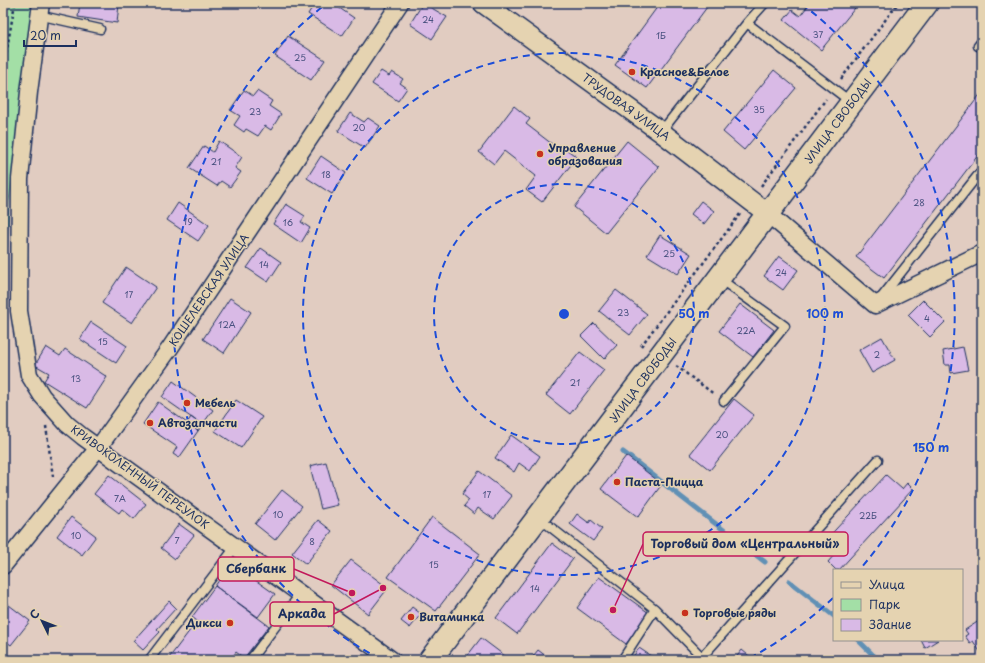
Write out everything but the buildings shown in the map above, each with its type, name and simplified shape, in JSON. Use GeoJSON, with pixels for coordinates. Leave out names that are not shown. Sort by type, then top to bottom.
{"type":"FeatureCollection","features":[{"type":"Feature","properties":{"kind":"main road","name":"УЛИЦА СВОБОДЫ"},"geometry":{"type":"LineString","coordinates":[[430,660],[928,3]]}},
{"type":"Feature","properties":{"kind":"street","name":"КОШЕЛЕВСКАЯ УЛИЦА"},"geometry":{"type":"LineString","coordinates":[[3,566],[98,448],[170,348],[400,3]]}},
{"type":"Feature","properties":{"kind":"street","name":"ТРУДОВАЯ УЛИЦА"},"geometry":{"type":"LineString","coordinates":[[484,3],[661,132],[768,214]]}},
{"type":"Feature","properties":{"kind":"street","name":"КРИВОКОЛЕННЫЙ ПЕРЕУЛОК"},"geometry":{"type":"LineString","coordinates":[[40,9],[28,92],[20,178],[19,311],[30,374],[42,396],[67,424],[98,448],[236,546],[392,660]]}},
{"type":"Feature","properties":{"kind":"street"},"geometry":{"type":"LineString","coordinates":[[768,214],[875,305],[982,253]]}},
{"type":"Feature","properties":{"kind":"lane"},"geometry":{"type":"LineString","coordinates":[[661,132],[746,23],[765,3]]}},
{"type":"Feature","properties":{"kind":"lane"},"geometry":{"type":"LineString","coordinates":[[40,9],[100,28]]}},
{"type":"Feature","properties":{"kind":"lane"},"geometry":{"type":"LineString","coordinates":[[746,23],[852,103]]}},
{"type":"Feature","properties":{"kind":"lane"},"geometry":{"type":"LineString","coordinates":[[875,305],[982,170]]}},
{"type":"Feature","properties":{"kind":"lane"},"geometry":{"type":"LineString","coordinates":[[719,278],[785,326],[724,401]]}},
{"type":"Feature","properties":{"kind":"lane"},"geometry":{"type":"LineString","coordinates":[[539,518],[656,609],[701,659],[878,460]]}},
{"type":"Feature","properties":{"kind":"lane"},"geometry":{"type":"LineString","coordinates":[[149,660],[236,546]]}},
{"type":"Feature","properties":{"kind":"lane"},"geometry":{"type":"LineString","coordinates":[[250,660],[301,593]]}},
{"type":"Feature","properties":{"kind":"lane"},"geometry":{"type":"LineString","coordinates":[[622,660],[656,609]]}},
{"type":"Feature","properties":{"kind":"path"},"geometry":{"type":"LineString","coordinates":[[3,71],[15,3]]}},
{"type":"Feature","properties":{"kind":"path"},"geometry":{"type":"LineString","coordinates":[[661,355],[724,401]]}},
{"type":"Feature","properties":{"kind":"path"},"geometry":{"type":"LineString","coordinates":[[42,396],[56,501]]}},
{"type":"Feature","properties":{"kind":"green space"},"geometry":{"type":"Polygon","coordinates":[[[3,3],[33,3],[9,201],[7,247],[3,247],[3,3]]]}},
{"type":"Feature","properties":{"kind":"waterway"},"geometry":{"type":"LineString","coordinates":[[623,452],[765,562]]}},
{"type":"Feature","properties":{"kind":"waterway"},"geometry":{"type":"LineString","coordinates":[[789,581],[833,615]]}},
{"type":"Feature","properties":{"kind":"waterway"},"geometry":{"type":"LineString","coordinates":[[859,641],[878,660]]}},
{"type":"Feature","properties":{"kind":"place","name":"Красное&Белое"},"geometry":{"type":"Point","coordinates":[632,72]}},
{"type":"Feature","properties":{"kind":"place","name":"Управление образования"},"geometry":{"type":"Point","coordinates":[540,154]}},
{"type":"Feature","properties":{"kind":"place","name":"Мебель"},"geometry":{"type":"Point","coordinates":[187,403]}},
{"type":"Feature","properties":{"kind":"place","name":"Автозапчасти"},"geometry":{"type":"Point","coordinates":[150,423]}},
{"type":"Feature","properties":{"kind":"place","name":"Паста-Пицца"},"geometry":{"type":"Point","coordinates":[617,482]}},
{"type":"Feature","properties":{"kind":"place","name":"Аркада"},"geometry":{"type":"Point","coordinates":[383,588]}},
{"type":"Feature","properties":{"kind":"place","name":"Сбербанк"},"geometry":{"type":"Point","coordinates":[352,593]}},
{"type":"Feature","properties":{"kind":"place","name":"Торговый дом «Центральный»"},"geometry":{"type":"Point","coordinates":[613,610]}},
{"type":"Feature","properties":{"kind":"place","name":"Торговые ряды"},"geometry":{"type":"Point","coordinates":[685,613]}},
{"type":"Feature","properties":{"kind":"place","name":"Витаминка"},"geometry":{"type":"Point","coordinates":[411,617]}},
{"type":"Feature","properties":{"kind":"place","name":"Дикси"},"geometry":{"type":"Point","coordinates":[230,623]}}]}
